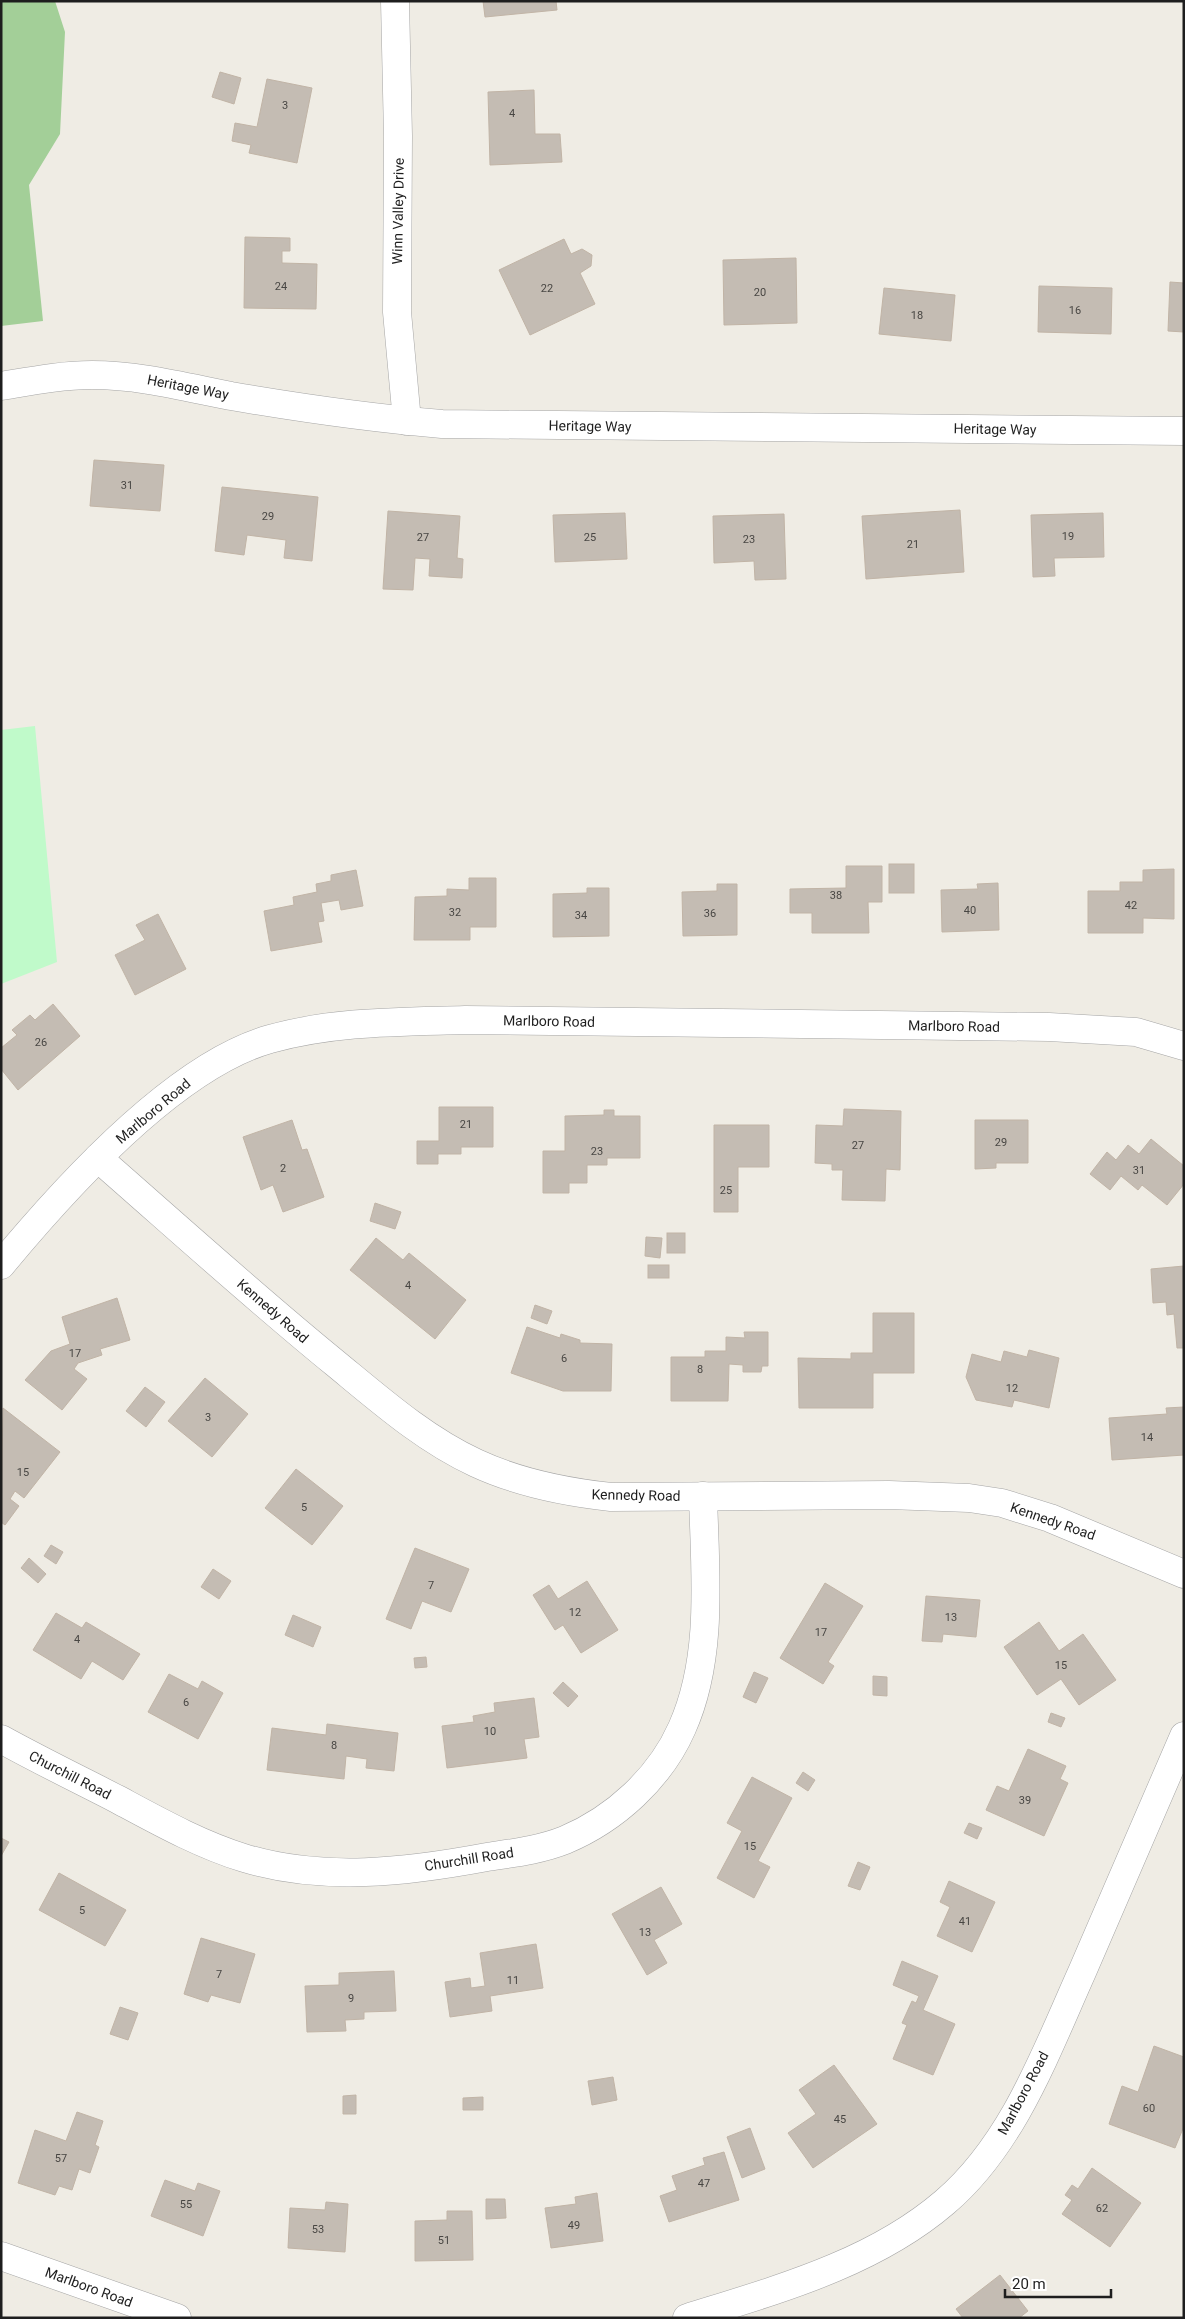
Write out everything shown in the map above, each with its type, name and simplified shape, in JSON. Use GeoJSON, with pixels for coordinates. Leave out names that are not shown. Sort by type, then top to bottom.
{"type":"FeatureCollection","features":[{"type":"Feature","properties":{"kind":"street","name":"Winn Valley Drive"},"geometry":{"type":"LineString","coordinates":[[395,1],[398,136],[396,312],[407,421]]}},
{"type":"Feature","properties":{"kind":"street","name":"Heritage Way"},"geometry":{"type":"LineString","coordinates":[[1,386],[53,377],[92,375],[137,377],[269,402],[372,418],[452,424],[1184,431]]}},
{"type":"Feature","properties":{"kind":"street","name":"Marlboro Road"},"geometry":{"type":"LineString","coordinates":[[1,1265],[58,1199],[98,1158],[142,1118],[214,1063],[269,1039],[315,1028],[362,1023],[466,1020],[1049,1027],[1136,1032],[1184,1046]]}},
{"type":"Feature","properties":{"kind":"street","name":"Kennedy Road"},"geometry":{"type":"LineString","coordinates":[[98,1158],[291,1327],[401,1417],[446,1447],[477,1464],[508,1476],[572,1493],[611,1497],[926,1495],[1002,1503],[1050,1518],[1184,1574]]}},
{"type":"Feature","properties":{"kind":"street","name":"Churchill Road"},"geometry":{"type":"LineString","coordinates":[[1,1739],[180,1832],[242,1857],[270,1865],[307,1871],[378,1872],[462,1862],[526,1851],[564,1840],[596,1823],[632,1796],[667,1756],[683,1727],[694,1692],[702,1654],[706,1579],[703,1496]]}},
{"type":"Feature","properties":{"kind":"street","name":"Marlboro Road"},"geometry":{"type":"LineString","coordinates":[[687,2318],[783,2287],[883,2246],[946,2202],[968,2179],[998,2141],[1030,2085],[1184,1736]]}},
{"type":"Feature","properties":{"kind":"street","name":"Marlboro Road"},"geometry":{"type":"LineString","coordinates":[[1,2256],[177,2318]]}},
{"type":"Feature","properties":{"kind":"green space"},"geometry":{"type":"Polygon","coordinates":[[[1,1],[55,1],[65,32],[60,134],[29,185],[43,321],[1,326],[1,1]]]}},
{"type":"Feature","properties":{"kind":"green space"},"geometry":{"type":"Polygon","coordinates":[[[35,726],[57,962],[1,984],[1,730],[35,726]]]}},
{"type":"Feature","properties":{"kind":"building"},"geometry":{"type":"Polygon","coordinates":[[[483,1],[556,1],[557,10],[485,17],[483,1]]]}},
{"type":"Feature","properties":{"kind":"building"},"geometry":{"type":"Polygon","coordinates":[[[220,72],[241,78],[234,104],[212,97],[220,72]]]}},
{"type":"Feature","properties":{"kind":"building"},"geometry":{"type":"Polygon","coordinates":[[[267,79],[312,88],[297,163],[249,153],[251,145],[232,141],[235,123],[257,127],[267,79]]]}},
{"type":"Feature","properties":{"kind":"building"},"geometry":{"type":"Polygon","coordinates":[[[534,90],[535,134],[560,134],[562,162],[490,165],[488,92],[534,90]]]}},
{"type":"Feature","properties":{"kind":"building"},"geometry":{"type":"Polygon","coordinates":[[[245,237],[290,238],[290,251],[282,251],[282,263],[317,264],[316,309],[244,308],[245,237]]]}},
{"type":"Feature","properties":{"kind":"building"},"geometry":{"type":"Polygon","coordinates":[[[564,239],[571,254],[582,249],[592,255],[591,266],[580,273],[595,304],[530,335],[499,270],[564,239]]]}},
{"type":"Feature","properties":{"kind":"building"},"geometry":{"type":"Polygon","coordinates":[[[796,258],[797,323],[724,325],[723,260],[796,258]]]}},
{"type":"Feature","properties":{"kind":"building"},"geometry":{"type":"Polygon","coordinates":[[[1170,282],[1184,283],[1184,332],[1168,331],[1170,282]]]}},
{"type":"Feature","properties":{"kind":"building"},"geometry":{"type":"Polygon","coordinates":[[[1039,286],[1112,288],[1111,334],[1038,332],[1039,286]]]}},
{"type":"Feature","properties":{"kind":"building"},"geometry":{"type":"Polygon","coordinates":[[[884,288],[955,295],[951,341],[879,334],[884,288]]]}},
{"type":"Feature","properties":{"kind":"building"},"geometry":{"type":"Polygon","coordinates":[[[94,460],[164,465],[160,511],[90,506],[94,460]]]}},
{"type":"Feature","properties":{"kind":"building"},"geometry":{"type":"Polygon","coordinates":[[[222,487],[318,497],[312,561],[284,558],[286,540],[247,535],[244,555],[215,551],[222,487]]]}},
{"type":"Feature","properties":{"kind":"building"},"geometry":{"type":"Polygon","coordinates":[[[960,510],[964,572],[866,579],[862,516],[960,510]]]}},
{"type":"Feature","properties":{"kind":"building"},"geometry":{"type":"Polygon","coordinates":[[[388,511],[460,516],[457,558],[463,559],[462,578],[429,576],[430,559],[415,558],[413,590],[383,589],[388,511]]]}},
{"type":"Feature","properties":{"kind":"building"},"geometry":{"type":"Polygon","coordinates":[[[625,513],[627,559],[555,562],[553,515],[625,513]]]}},
{"type":"Feature","properties":{"kind":"building"},"geometry":{"type":"Polygon","coordinates":[[[1103,513],[1104,557],[1054,558],[1055,576],[1033,577],[1031,515],[1103,513]]]}},
{"type":"Feature","properties":{"kind":"building"},"geometry":{"type":"Polygon","coordinates":[[[784,514],[786,579],[755,580],[754,561],[714,563],[713,516],[784,514]]]}},
{"type":"Feature","properties":{"kind":"building"},"geometry":{"type":"Polygon","coordinates":[[[889,864],[914,864],[914,893],[889,893],[889,864]]]}},
{"type":"Feature","properties":{"kind":"building"},"geometry":{"type":"Polygon","coordinates":[[[846,866],[882,866],[882,902],[868,902],[869,933],[812,933],[812,913],[790,913],[790,889],[846,888],[846,866]]]}},
{"type":"Feature","properties":{"kind":"building"},"geometry":{"type":"Polygon","coordinates":[[[1174,869],[1174,919],[1143,918],[1143,933],[1088,933],[1088,891],[1120,891],[1120,882],[1143,882],[1143,870],[1174,869]]]}},
{"type":"Feature","properties":{"kind":"building"},"geometry":{"type":"Polygon","coordinates":[[[356,870],[363,906],[341,910],[339,900],[321,903],[324,921],[318,922],[322,942],[271,951],[264,911],[294,905],[293,897],[317,892],[316,884],[331,881],[331,875],[356,870]]]}},
{"type":"Feature","properties":{"kind":"building"},"geometry":{"type":"Polygon","coordinates":[[[469,878],[496,878],[496,927],[470,927],[470,940],[414,940],[415,897],[447,896],[447,889],[469,890],[469,878]]]}},
{"type":"Feature","properties":{"kind":"building"},"geometry":{"type":"Polygon","coordinates":[[[998,883],[999,930],[942,932],[941,890],[978,889],[977,884],[998,883]]]}},
{"type":"Feature","properties":{"kind":"building"},"geometry":{"type":"Polygon","coordinates":[[[717,884],[737,884],[737,935],[683,936],[682,892],[717,891],[717,884]]]}},
{"type":"Feature","properties":{"kind":"building"},"geometry":{"type":"Polygon","coordinates":[[[587,888],[609,888],[609,936],[553,937],[553,894],[587,893],[587,888]]]}},
{"type":"Feature","properties":{"kind":"building"},"geometry":{"type":"Polygon","coordinates":[[[158,914],[186,969],[135,995],[115,955],[145,940],[136,925],[158,914]]]}},
{"type":"Feature","properties":{"kind":"building"},"geometry":{"type":"Polygon","coordinates":[[[53,1004],[80,1036],[18,1090],[1,1069],[1,1048],[17,1035],[12,1030],[30,1015],[35,1020],[53,1004]]]}},
{"type":"Feature","properties":{"kind":"building"},"geometry":{"type":"Polygon","coordinates":[[[439,1107],[493,1107],[493,1147],[461,1147],[461,1154],[438,1154],[438,1164],[417,1164],[417,1141],[439,1141],[439,1107]]]}},
{"type":"Feature","properties":{"kind":"building"},"geometry":{"type":"Polygon","coordinates":[[[844,1109],[901,1111],[900,1170],[886,1169],[885,1201],[842,1200],[843,1170],[832,1170],[832,1164],[815,1163],[816,1125],[843,1126],[844,1109]]]}},
{"type":"Feature","properties":{"kind":"building"},"geometry":{"type":"Polygon","coordinates":[[[604,1110],[614,1110],[614,1116],[640,1116],[640,1158],[607,1158],[607,1165],[587,1165],[587,1183],[569,1183],[569,1193],[543,1193],[543,1151],[565,1151],[565,1116],[604,1115],[604,1110]]]}},
{"type":"Feature","properties":{"kind":"building"},"geometry":{"type":"Polygon","coordinates":[[[292,1120],[302,1150],[307,1149],[324,1197],[283,1212],[273,1185],[261,1190],[243,1137],[292,1120]]]}},
{"type":"Feature","properties":{"kind":"building"},"geometry":{"type":"Polygon","coordinates":[[[975,1120],[1028,1120],[1028,1163],[996,1163],[996,1168],[975,1169],[975,1120]]]}},
{"type":"Feature","properties":{"kind":"building"},"geometry":{"type":"Polygon","coordinates":[[[714,1125],[769,1125],[769,1167],[738,1167],[738,1212],[714,1212],[714,1125]]]}},
{"type":"Feature","properties":{"kind":"building"},"geometry":{"type":"Polygon","coordinates":[[[1151,1139],[1184,1166],[1184,1184],[1167,1205],[1142,1185],[1138,1190],[1121,1176],[1110,1190],[1090,1174],[1107,1152],[1116,1160],[1128,1145],[1139,1154],[1151,1139]]]}},
{"type":"Feature","properties":{"kind":"building"},"geometry":{"type":"Polygon","coordinates":[[[375,1203],[401,1212],[395,1229],[370,1221],[375,1203]]]}},
{"type":"Feature","properties":{"kind":"building"},"geometry":{"type":"Polygon","coordinates":[[[667,1233],[685,1233],[685,1253],[667,1253],[667,1233]]]}},
{"type":"Feature","properties":{"kind":"building"},"geometry":{"type":"Polygon","coordinates":[[[646,1237],[662,1238],[660,1258],[645,1256],[646,1237]]]}},
{"type":"Feature","properties":{"kind":"building"},"geometry":{"type":"Polygon","coordinates":[[[376,1238],[403,1260],[409,1253],[466,1300],[435,1339],[350,1270],[376,1238]]]}},
{"type":"Feature","properties":{"kind":"building"},"geometry":{"type":"Polygon","coordinates":[[[648,1265],[669,1265],[669,1278],[648,1278],[648,1265]]]}},
{"type":"Feature","properties":{"kind":"building"},"geometry":{"type":"Polygon","coordinates":[[[1184,1266],[1184,1348],[1177,1348],[1174,1314],[1167,1315],[1166,1302],[1153,1303],[1151,1269],[1184,1266]]]}},
{"type":"Feature","properties":{"kind":"building"},"geometry":{"type":"Polygon","coordinates":[[[117,1298],[130,1340],[100,1349],[102,1355],[78,1363],[74,1369],[87,1379],[62,1410],[25,1380],[51,1351],[70,1344],[62,1317],[117,1298]]]}},
{"type":"Feature","properties":{"kind":"building"},"geometry":{"type":"Polygon","coordinates":[[[535,1305],[552,1311],[547,1324],[531,1318],[535,1305]]]}},
{"type":"Feature","properties":{"kind":"building"},"geometry":{"type":"Polygon","coordinates":[[[873,1313],[914,1313],[914,1373],[873,1373],[873,1408],[799,1408],[798,1358],[851,1359],[851,1353],[873,1353],[873,1313]]]}},
{"type":"Feature","properties":{"kind":"building"},"geometry":{"type":"Polygon","coordinates":[[[527,1327],[560,1338],[561,1334],[580,1340],[580,1343],[612,1344],[611,1391],[563,1391],[511,1373],[527,1327]]]}},
{"type":"Feature","properties":{"kind":"building"},"geometry":{"type":"Polygon","coordinates":[[[744,1332],[768,1332],[768,1366],[762,1366],[761,1372],[743,1372],[743,1365],[729,1364],[728,1401],[671,1401],[671,1357],[705,1357],[705,1351],[726,1351],[726,1337],[745,1338],[744,1332]]]}},
{"type":"Feature","properties":{"kind":"building"},"geometry":{"type":"Polygon","coordinates":[[[1029,1350],[1059,1358],[1049,1408],[1014,1400],[1012,1407],[976,1400],[966,1377],[972,1354],[1001,1362],[1004,1351],[1027,1357],[1029,1350]]]}},
{"type":"Feature","properties":{"kind":"building"},"geometry":{"type":"Polygon","coordinates":[[[205,1378],[248,1414],[212,1457],[168,1421],[205,1378]]]}},
{"type":"Feature","properties":{"kind":"building"},"geometry":{"type":"Polygon","coordinates":[[[145,1387],[165,1402],[146,1427],[126,1411],[145,1387]]]}},
{"type":"Feature","properties":{"kind":"building"},"geometry":{"type":"Polygon","coordinates":[[[1184,1407],[1184,1455],[1112,1460],[1109,1418],[1167,1414],[1166,1408],[1184,1407]]]}},
{"type":"Feature","properties":{"kind":"building"},"geometry":{"type":"Polygon","coordinates":[[[3,1408],[60,1452],[24,1498],[15,1491],[10,1499],[19,1506],[5,1525],[1,1522],[3,1408]]]}},
{"type":"Feature","properties":{"kind":"building"},"geometry":{"type":"Polygon","coordinates":[[[296,1469],[343,1506],[312,1545],[265,1508],[296,1469]]]}},
{"type":"Feature","properties":{"kind":"building"},"geometry":{"type":"Polygon","coordinates":[[[51,1545],[63,1552],[56,1564],[44,1556],[51,1545]]]}},
{"type":"Feature","properties":{"kind":"building"},"geometry":{"type":"Polygon","coordinates":[[[415,1548],[469,1569],[451,1612],[422,1601],[411,1629],[386,1619],[415,1548]]]}},
{"type":"Feature","properties":{"kind":"building"},"geometry":{"type":"Polygon","coordinates":[[[29,1558],[46,1574],[38,1583],[21,1568],[29,1558]]]}},
{"type":"Feature","properties":{"kind":"building"},"geometry":{"type":"Polygon","coordinates":[[[213,1569],[231,1581],[219,1599],[201,1587],[213,1569]]]}},
{"type":"Feature","properties":{"kind":"building"},"geometry":{"type":"Polygon","coordinates":[[[587,1581],[618,1630],[581,1653],[563,1625],[555,1630],[533,1595],[549,1585],[558,1599],[587,1581]]]}},
{"type":"Feature","properties":{"kind":"building"},"geometry":{"type":"Polygon","coordinates":[[[825,1583],[863,1606],[828,1662],[834,1666],[823,1684],[780,1658],[825,1583]]]}},
{"type":"Feature","properties":{"kind":"building"},"geometry":{"type":"Polygon","coordinates":[[[926,1596],[980,1600],[976,1637],[943,1634],[942,1642],[922,1641],[926,1596]]]}},
{"type":"Feature","properties":{"kind":"building"},"geometry":{"type":"Polygon","coordinates":[[[56,1613],[82,1628],[86,1622],[140,1654],[123,1680],[92,1661],[81,1679],[33,1650],[56,1613]]]}},
{"type":"Feature","properties":{"kind":"building"},"geometry":{"type":"Polygon","coordinates":[[[293,1615],[321,1627],[313,1647],[285,1635],[293,1615]]]}},
{"type":"Feature","properties":{"kind":"building"},"geometry":{"type":"Polygon","coordinates":[[[1039,1622],[1059,1651],[1083,1634],[1116,1680],[1079,1705],[1061,1679],[1037,1695],[1004,1647],[1039,1622]]]}},
{"type":"Feature","properties":{"kind":"building"},"geometry":{"type":"Polygon","coordinates":[[[426,1657],[427,1667],[415,1668],[414,1658],[426,1657]]]}},
{"type":"Feature","properties":{"kind":"building"},"geometry":{"type":"Polygon","coordinates":[[[754,1672],[768,1678],[756,1703],[743,1697],[754,1672]]]}},
{"type":"Feature","properties":{"kind":"building"},"geometry":{"type":"Polygon","coordinates":[[[169,1674],[198,1689],[202,1681],[223,1693],[198,1739],[148,1712],[169,1674]]]}},
{"type":"Feature","properties":{"kind":"building"},"geometry":{"type":"Polygon","coordinates":[[[873,1676],[887,1677],[887,1696],[873,1695],[873,1676]]]}},
{"type":"Feature","properties":{"kind":"building"},"geometry":{"type":"Polygon","coordinates":[[[563,1682],[578,1696],[568,1707],[553,1693],[563,1682]]]}},
{"type":"Feature","properties":{"kind":"building"},"geometry":{"type":"Polygon","coordinates":[[[534,1698],[539,1737],[524,1739],[527,1758],[447,1768],[442,1726],[474,1722],[473,1716],[495,1712],[494,1703],[534,1698]]]}},
{"type":"Feature","properties":{"kind":"building"},"geometry":{"type":"Polygon","coordinates":[[[1051,1713],[1065,1718],[1061,1727],[1048,1722],[1051,1713]]]}},
{"type":"Feature","properties":{"kind":"building"},"geometry":{"type":"Polygon","coordinates":[[[327,1724],[398,1733],[394,1771],[366,1768],[367,1759],[346,1756],[344,1779],[267,1770],[272,1728],[326,1735],[327,1724]]]}},
{"type":"Feature","properties":{"kind":"building"},"geometry":{"type":"Polygon","coordinates":[[[1028,1749],[1066,1766],[1060,1779],[1068,1783],[1044,1836],[986,1810],[997,1786],[1009,1791],[1028,1749]]]}},
{"type":"Feature","properties":{"kind":"building"},"geometry":{"type":"Polygon","coordinates":[[[803,1772],[815,1780],[808,1791],[796,1783],[803,1772]]]}},
{"type":"Feature","properties":{"kind":"building"},"geometry":{"type":"Polygon","coordinates":[[[752,1777],[792,1798],[758,1861],[770,1867],[754,1898],[717,1878],[742,1831],[727,1823],[752,1777]]]}},
{"type":"Feature","properties":{"kind":"building"},"geometry":{"type":"Polygon","coordinates":[[[969,1823],[982,1828],[977,1839],[964,1833],[969,1823]]]}},
{"type":"Feature","properties":{"kind":"building"},"geometry":{"type":"Polygon","coordinates":[[[1,1838],[9,1842],[1,1856],[1,1838]]]}},
{"type":"Feature","properties":{"kind":"building"},"geometry":{"type":"Polygon","coordinates":[[[858,1862],[870,1867],[860,1890],[848,1886],[858,1862]]]}},
{"type":"Feature","properties":{"kind":"building"},"geometry":{"type":"Polygon","coordinates":[[[59,1873],[126,1910],[105,1946],[39,1910],[59,1873]]]}},
{"type":"Feature","properties":{"kind":"building"},"geometry":{"type":"Polygon","coordinates":[[[949,1881],[995,1902],[972,1952],[937,1936],[950,1907],[940,1902],[949,1881]]]}},
{"type":"Feature","properties":{"kind":"building"},"geometry":{"type":"Polygon","coordinates":[[[661,1887],[682,1924],[654,1940],[667,1963],[647,1975],[612,1914],[661,1887]]]}},
{"type":"Feature","properties":{"kind":"building"},"geometry":{"type":"Polygon","coordinates":[[[201,1938],[255,1954],[240,2003],[211,1995],[208,2002],[184,1994],[201,1938]]]}},
{"type":"Feature","properties":{"kind":"building"},"geometry":{"type":"Polygon","coordinates":[[[536,1944],[543,1988],[490,1996],[492,2011],[450,2017],[445,1982],[470,1978],[471,1988],[485,1986],[480,1953],[536,1944]]]}},
{"type":"Feature","properties":{"kind":"building"},"geometry":{"type":"Polygon","coordinates":[[[902,1961],[938,1976],[923,2010],[955,2024],[933,2075],[893,2059],[907,2025],[902,2023],[912,2001],[916,2003],[919,1996],[893,1985],[902,1961]]]}},
{"type":"Feature","properties":{"kind":"building"},"geometry":{"type":"Polygon","coordinates":[[[394,1971],[396,2011],[364,2012],[364,2019],[345,2020],[346,2031],[307,2032],[305,1986],[339,1985],[339,1973],[394,1971]]]}},
{"type":"Feature","properties":{"kind":"building"},"geometry":{"type":"Polygon","coordinates":[[[120,2007],[138,2013],[128,2040],[110,2034],[120,2007]]]}},
{"type":"Feature","properties":{"kind":"building"},"geometry":{"type":"Polygon","coordinates":[[[1154,2046],[1184,2057],[1184,2126],[1175,2148],[1109,2124],[1122,2086],[1138,2092],[1154,2046]]]}},
{"type":"Feature","properties":{"kind":"building"},"geometry":{"type":"Polygon","coordinates":[[[834,2065],[877,2124],[813,2168],[788,2133],[816,2114],[799,2090],[834,2065]]]}},
{"type":"Feature","properties":{"kind":"building"},"geometry":{"type":"Polygon","coordinates":[[[613,2077],[617,2100],[592,2105],[588,2081],[613,2077]]]}},
{"type":"Feature","properties":{"kind":"building"},"geometry":{"type":"Polygon","coordinates":[[[356,2095],[356,2114],[343,2114],[343,2096],[356,2095]]]}},
{"type":"Feature","properties":{"kind":"building"},"geometry":{"type":"Polygon","coordinates":[[[483,2097],[483,2110],[463,2110],[463,2098],[483,2097]]]}},
{"type":"Feature","properties":{"kind":"building"},"geometry":{"type":"Polygon","coordinates":[[[77,2112],[103,2121],[95,2145],[99,2147],[90,2173],[79,2169],[72,2190],[59,2186],[55,2195],[18,2183],[35,2130],[66,2141],[77,2112]]]}},
{"type":"Feature","properties":{"kind":"building"},"geometry":{"type":"Polygon","coordinates":[[[750,2128],[765,2169],[742,2178],[727,2137],[750,2128]]]}},
{"type":"Feature","properties":{"kind":"building"},"geometry":{"type":"Polygon","coordinates":[[[724,2152],[739,2200],[669,2222],[660,2196],[677,2190],[672,2176],[705,2165],[703,2158],[724,2152]]]}},
{"type":"Feature","properties":{"kind":"building"},"geometry":{"type":"Polygon","coordinates":[[[1092,2168],[1141,2203],[1110,2247],[1062,2214],[1072,2200],[1065,2195],[1072,2185],[1078,2189],[1092,2168]]]}},
{"type":"Feature","properties":{"kind":"building"},"geometry":{"type":"Polygon","coordinates":[[[165,2180],[195,2191],[198,2183],[220,2191],[203,2236],[151,2216],[165,2180]]]}},
{"type":"Feature","properties":{"kind":"building"},"geometry":{"type":"Polygon","coordinates":[[[597,2193],[603,2241],[551,2248],[545,2208],[576,2204],[575,2197],[597,2193]]]}},
{"type":"Feature","properties":{"kind":"building"},"geometry":{"type":"Polygon","coordinates":[[[486,2199],[505,2199],[506,2218],[486,2219],[486,2199]]]}},
{"type":"Feature","properties":{"kind":"building"},"geometry":{"type":"Polygon","coordinates":[[[326,2202],[348,2204],[345,2252],[288,2248],[290,2208],[325,2210],[326,2202]]]}},
{"type":"Feature","properties":{"kind":"building"},"geometry":{"type":"Polygon","coordinates":[[[447,2211],[472,2211],[473,2260],[415,2261],[415,2221],[447,2220],[447,2211]]]}},
{"type":"Feature","properties":{"kind":"building"},"geometry":{"type":"Polygon","coordinates":[[[1000,2275],[1028,2311],[1019,2318],[963,2318],[956,2309],[1000,2275]]]}}]}
